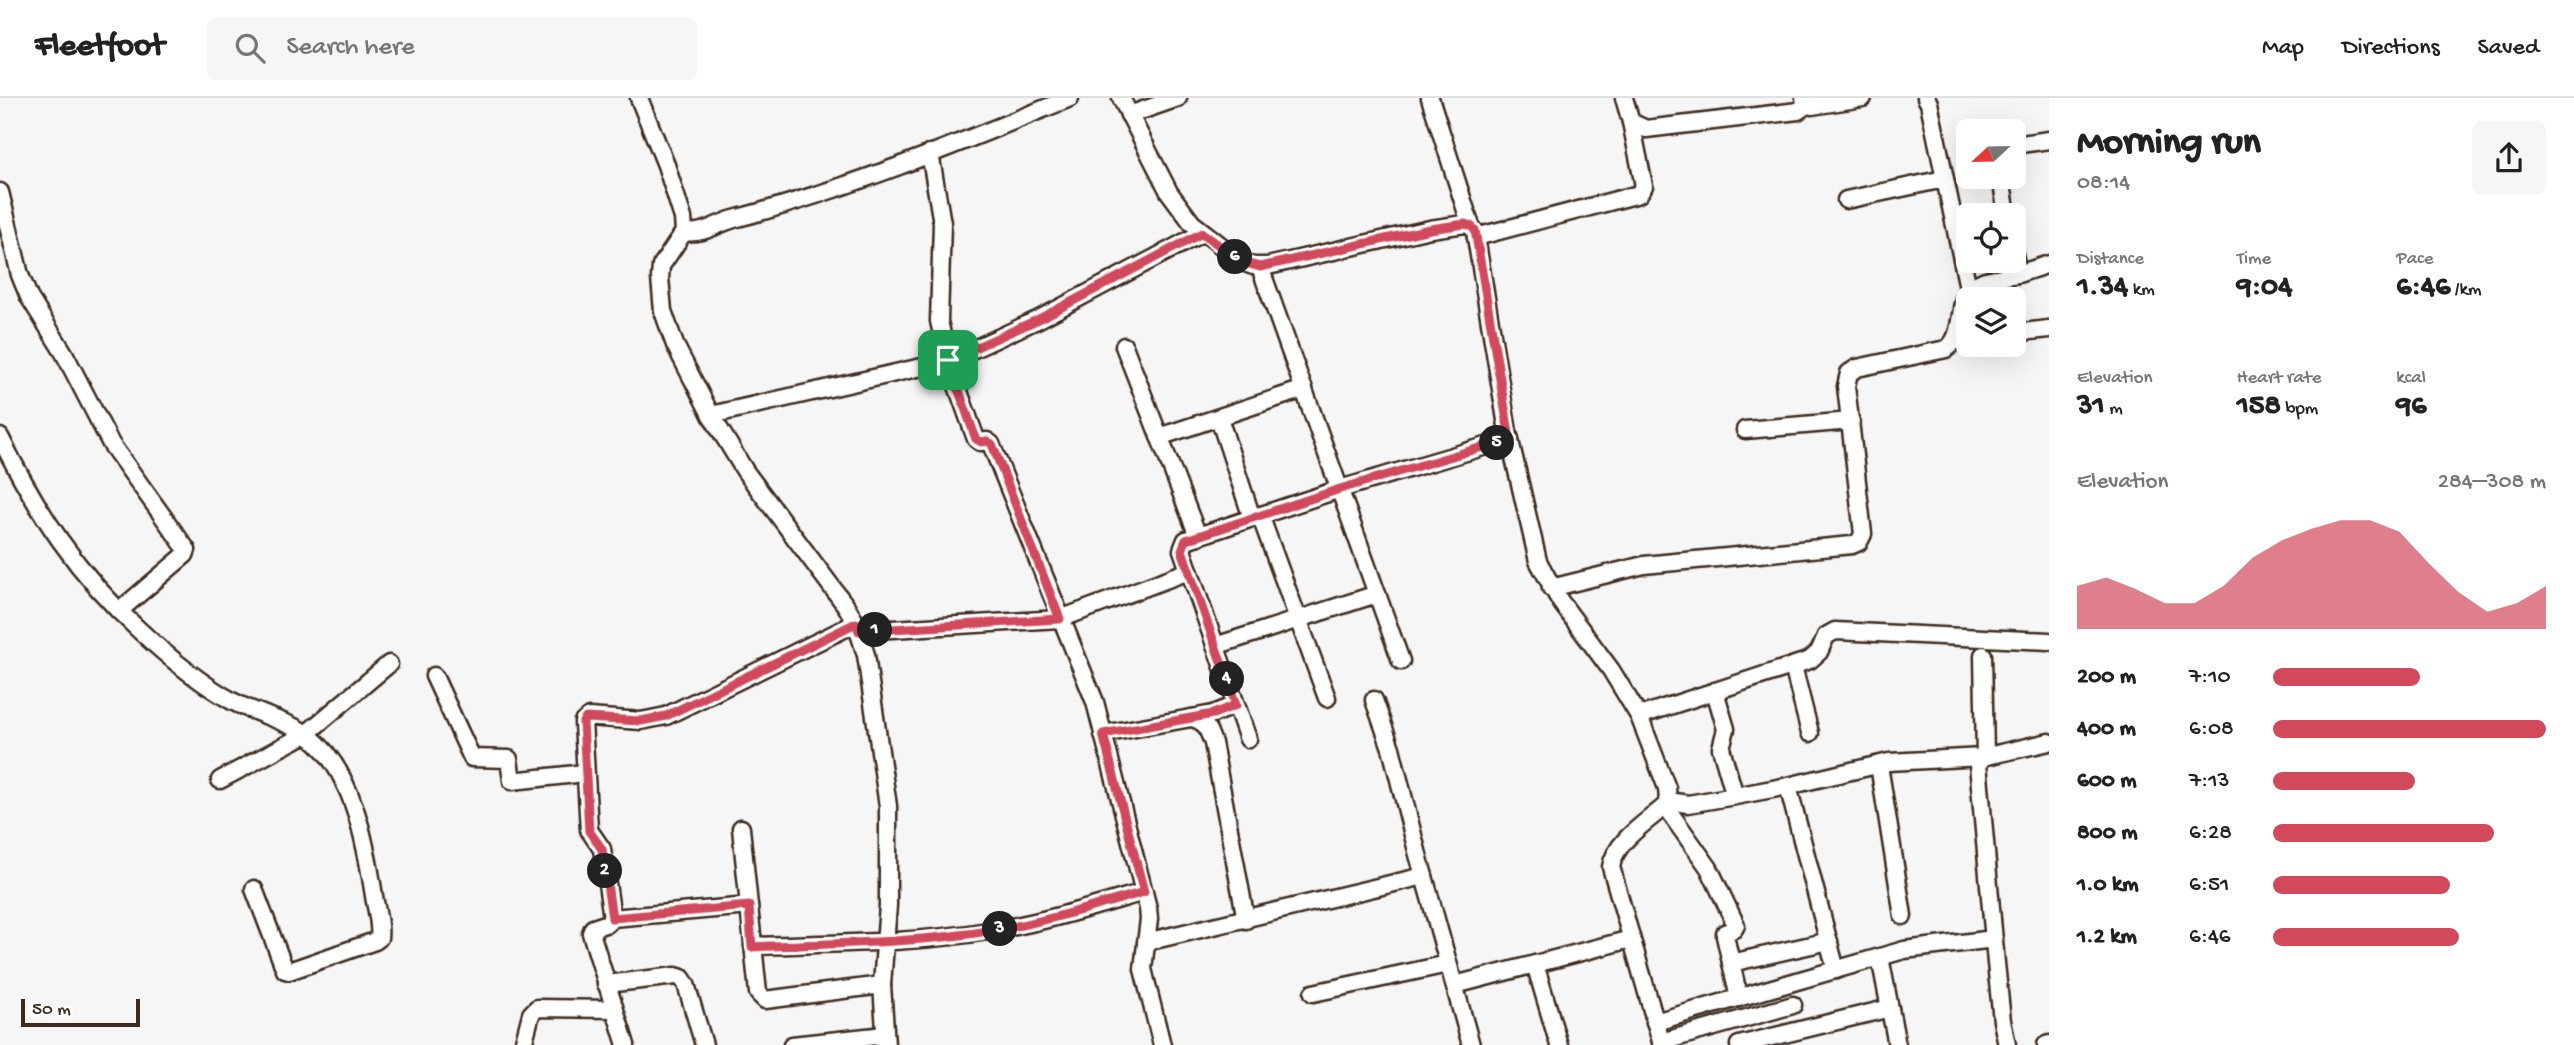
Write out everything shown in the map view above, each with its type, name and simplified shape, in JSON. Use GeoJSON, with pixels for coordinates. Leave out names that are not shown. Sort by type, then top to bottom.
{"type":"FeatureCollection","features":[{"type":"Feature","properties":{"kind":"street"},"geometry":{"type":"LineString","coordinates":[[639,98],[683,218],[684,232],[661,267],[663,311],[675,345],[710,415],[745,471],[835,589],[858,627],[870,673],[888,806],[888,905],[882,985],[885,1040],[792,1045]]}},
{"type":"Feature","properties":{"kind":"street"},"geometry":{"type":"LineString","coordinates":[[684,232],[702,232],[731,220],[815,197],[1070,98]]}},
{"type":"Feature","properties":{"kind":"street"},"geometry":{"type":"LineString","coordinates":[[1121,98],[1181,210],[1202,233],[1242,262],[1260,267],[1430,229],[1465,224],[1474,231]]}},
{"type":"Feature","properties":{"kind":"street"},"geometry":{"type":"LineString","coordinates":[[1129,115],[1178,98]]}},
{"type":"Feature","properties":{"kind":"street"},"geometry":{"type":"LineString","coordinates":[[1430,98],[1474,231],[1510,439],[1538,561],[1551,587],[1611,670],[1639,716],[1667,788],[1666,803],[1709,868],[1736,925],[1725,933],[1740,998]]}},
{"type":"Feature","properties":{"kind":"street"},"geometry":{"type":"LineString","coordinates":[[1474,231],[1639,194],[1644,186],[1624,98]]}},
{"type":"Feature","properties":{"kind":"street"},"geometry":{"type":"LineString","coordinates":[[1631,122],[1639,128],[1670,128],[1798,111],[1806,101],[1816,106],[1863,98]]}},
{"type":"Feature","properties":{"kind":"street"},"geometry":{"type":"LineString","coordinates":[[1926,98],[1968,287]]}},
{"type":"Feature","properties":{"kind":"street"},"geometry":{"type":"LineString","coordinates":[[2026,143],[2049,140]]}},
{"type":"Feature","properties":{"kind":"street"},"geometry":{"type":"LineString","coordinates":[[930,153],[941,210],[938,304],[948,360],[976,439],[992,444],[1095,702],[1144,892],[1149,919],[1143,960],[1145,978],[1162,1045]]}},
{"type":"Feature","properties":{"kind":"street"},"geometry":{"type":"LineString","coordinates":[[1846,200],[1944,179]]}},
{"type":"Feature","properties":{"kind":"street"},"geometry":{"type":"LineString","coordinates":[[0,192],[20,275],[29,297],[64,353],[111,444],[187,550],[185,555],[119,611]]}},
{"type":"Feature","properties":{"kind":"street"},"geometry":{"type":"LineString","coordinates":[[710,415],[948,360],[1039,319],[1202,233]]}},
{"type":"Feature","properties":{"kind":"street"},"geometry":{"type":"LineString","coordinates":[[1970,287],[1985,280],[2018,274],[2049,264]]}},
{"type":"Feature","properties":{"kind":"street"},"geometry":{"type":"LineString","coordinates":[[1260,267],[1401,661]]}},
{"type":"Feature","properties":{"kind":"street"},"geometry":{"type":"LineString","coordinates":[[2026,332],[2049,329]]}},
{"type":"Feature","properties":{"kind":"street"},"geometry":{"type":"LineString","coordinates":[[1551,587],[1644,565],[1856,544],[1863,534],[1846,386],[1849,373],[1857,368],[1941,351],[1956,343]]}},
{"type":"Feature","properties":{"kind":"street"},"geometry":{"type":"LineString","coordinates":[[1124,346],[1198,536]]}},
{"type":"Feature","properties":{"kind":"street"},"geometry":{"type":"LineString","coordinates":[[1159,437],[1304,389]]}},
{"type":"Feature","properties":{"kind":"street"},"geometry":{"type":"LineString","coordinates":[[1219,418],[1327,698]]}},
{"type":"Feature","properties":{"kind":"street"},"geometry":{"type":"LineString","coordinates":[[1745,430],[1851,421]]}},
{"type":"Feature","properties":{"kind":"street"},"geometry":{"type":"LineString","coordinates":[[0,437],[28,493],[55,535],[94,586],[119,611],[188,673],[234,702],[306,734],[324,751],[333,764],[360,822],[379,938],[289,971],[285,970],[254,889]]}},
{"type":"Feature","properties":{"kind":"street"},"geometry":{"type":"LineString","coordinates":[[1248,738],[1182,544],[1186,540],[1340,489],[1510,439]]}},
{"type":"Feature","properties":{"kind":"street"},"geometry":{"type":"LineString","coordinates":[[612,918],[602,849],[589,831],[583,722],[586,718],[641,721],[666,716],[858,627],[1060,619],[1189,571]]}},
{"type":"Feature","properties":{"kind":"street"},"geometry":{"type":"LineString","coordinates":[[1215,646],[1377,594]]}},
{"type":"Feature","properties":{"kind":"street"},"geometry":{"type":"LineString","coordinates":[[1639,716],[1815,657],[1826,636],[1835,631],[2049,640]]}},
{"type":"Feature","properties":{"kind":"street"},"geometry":{"type":"LineString","coordinates":[[1983,655],[1985,756],[1978,764],[2002,1021],[2007,1045]]}},
{"type":"Feature","properties":{"kind":"street"},"geometry":{"type":"LineString","coordinates":[[220,780],[306,734],[390,664]]}},
{"type":"Feature","properties":{"kind":"street"},"geometry":{"type":"LineString","coordinates":[[1793,666],[1810,733]]}},
{"type":"Feature","properties":{"kind":"street"},"geometry":{"type":"LineString","coordinates":[[434,676],[472,758],[509,760],[512,781],[585,773]]}},
{"type":"Feature","properties":{"kind":"street"},"geometry":{"type":"LineString","coordinates":[[1715,691],[1726,729],[1721,748],[1735,796]]}},
{"type":"Feature","properties":{"kind":"street"},"geometry":{"type":"LineString","coordinates":[[1374,700],[1391,748],[1471,1045]]}},
{"type":"Feature","properties":{"kind":"street"},"geometry":{"type":"LineString","coordinates":[[1103,734],[1213,714],[1236,705]]}},
{"type":"Feature","properties":{"kind":"street"},"geometry":{"type":"LineString","coordinates":[[1191,718],[1206,726],[1213,743],[1246,920]]}},
{"type":"Feature","properties":{"kind":"street"},"geometry":{"type":"LineString","coordinates":[[1793,1005],[1661,1043],[1612,873],[1612,860],[1620,847],[1666,803],[1688,804],[1735,796],[1901,761],[1983,757],[2049,742]]}},
{"type":"Feature","properties":{"kind":"street"},"geometry":{"type":"LineString","coordinates":[[1879,765],[1903,916]]}},
{"type":"Feature","properties":{"kind":"street"},"geometry":{"type":"LineString","coordinates":[[1788,786],[1836,970]]}},
{"type":"Feature","properties":{"kind":"street"},"geometry":{"type":"LineString","coordinates":[[741,828],[758,993],[764,1000],[882,985]]}},
{"type":"Feature","properties":{"kind":"street"},"geometry":{"type":"LineString","coordinates":[[1146,942],[1424,876]]}},
{"type":"Feature","properties":{"kind":"street"},"geometry":{"type":"LineString","coordinates":[[752,947],[884,941],[984,932],[1027,924],[1144,892]]}},
{"type":"Feature","properties":{"kind":"street"},"geometry":{"type":"LineString","coordinates":[[626,1045],[591,933],[593,928],[608,923],[612,918],[749,906]]}},
{"type":"Feature","properties":{"kind":"street"},"geometry":{"type":"LineString","coordinates":[[1455,985],[1631,939]]}},
{"type":"Feature","properties":{"kind":"street"},"geometry":{"type":"LineString","coordinates":[[1655,1021],[1910,949],[1994,939]]}},
{"type":"Feature","properties":{"kind":"street"},"geometry":{"type":"LineString","coordinates":[[1731,963],[1829,941]]}},
{"type":"Feature","properties":{"kind":"street"},"geometry":{"type":"LineString","coordinates":[[1880,957],[1897,1045]]}},
{"type":"Feature","properties":{"kind":"street"},"geometry":{"type":"LineString","coordinates":[[1313,993],[1448,964]]}},
{"type":"Feature","properties":{"kind":"street"},"geometry":{"type":"LineString","coordinates":[[1535,964],[1559,1045]]}},
{"type":"Feature","properties":{"kind":"street"},"geometry":{"type":"LineString","coordinates":[[606,984],[676,976],[682,978],[704,1045]]}},
{"type":"Feature","properties":{"kind":"street"},"geometry":{"type":"LineString","coordinates":[[523,1045],[531,1014],[537,1008],[614,1009]]}},
{"type":"Feature","properties":{"kind":"street"},"geometry":{"type":"LineString","coordinates":[[1738,1045],[1890,1008]]}},
{"type":"Feature","properties":{"kind":"route"},"geometry":{"type":"LineString","coordinates":[[1465,224],[1475,230],[1510,439],[1340,489],[1186,540],[1182,544],[1236,705],[1213,714],[1103,734],[1144,892],[1027,924],[984,932],[884,941],[752,947],[749,906],[612,918],[602,849],[589,831],[583,722],[586,718],[641,721],[666,716],[856,623],[859,631],[1060,619],[992,444],[976,439],[948,360],[1039,319],[1202,233],[1242,262],[1260,267],[1430,229],[1465,224]]}}]}
